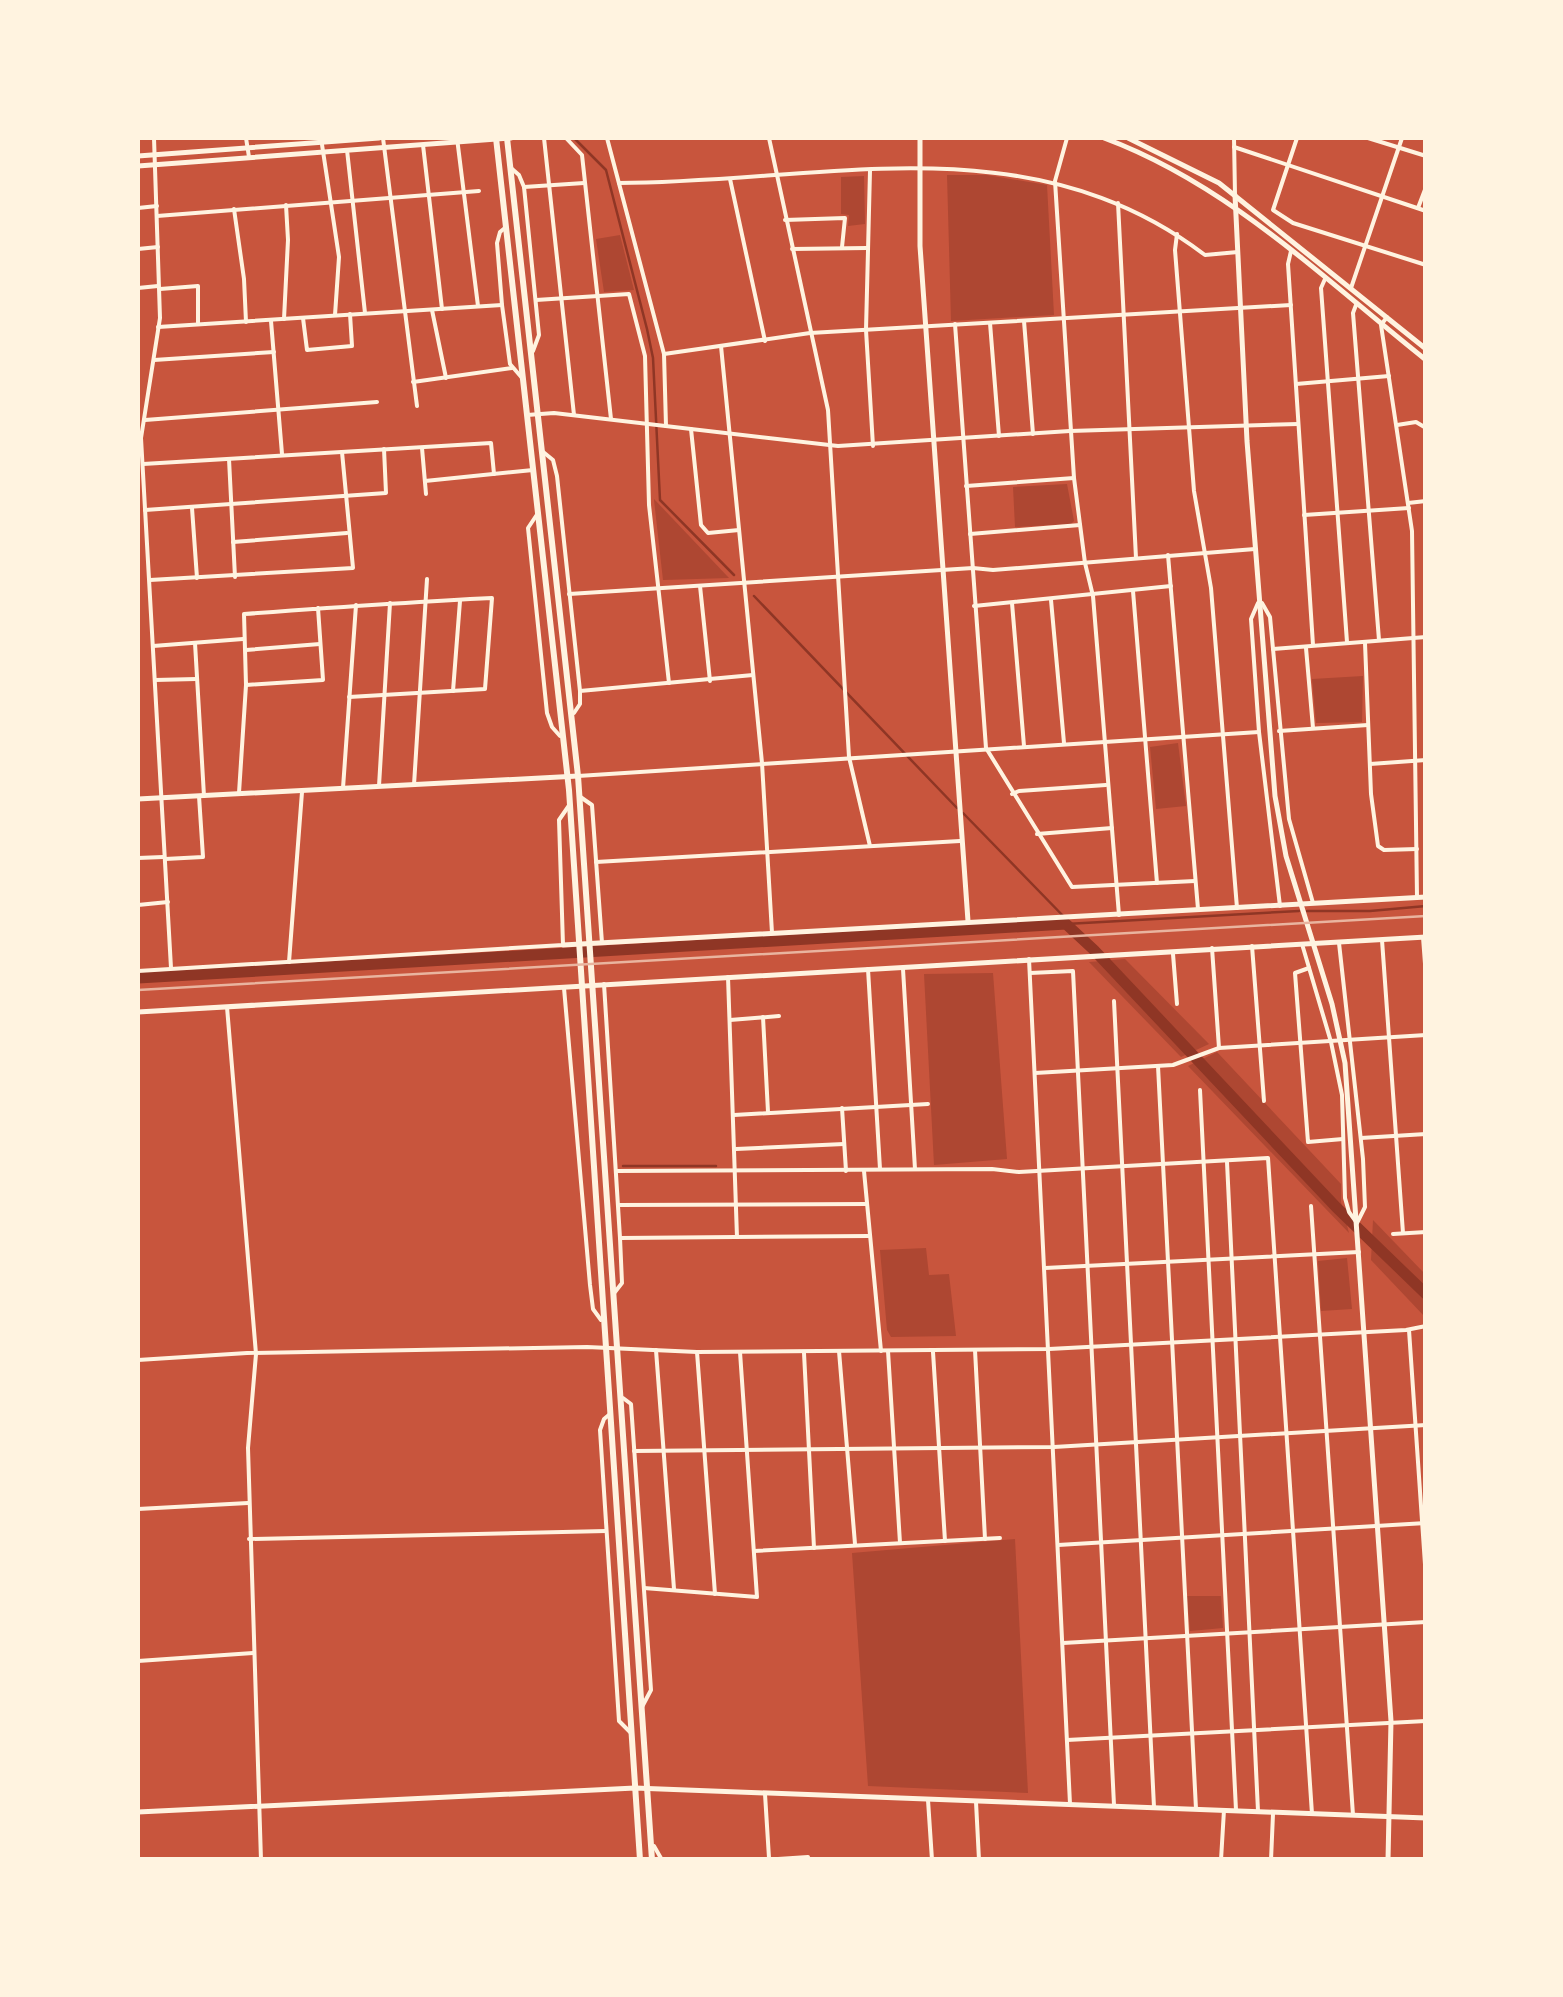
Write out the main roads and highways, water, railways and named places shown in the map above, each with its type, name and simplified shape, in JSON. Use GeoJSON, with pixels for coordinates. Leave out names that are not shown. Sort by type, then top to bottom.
{"type":"FeatureCollection","features":[{"type":"Feature","properties":{"kind":"main road"},"geometry":{"type":"LineString","coordinates":[[496,138],[570,804],[640,1860]]}},
{"type":"Feature","properties":{"kind":"main road"},"geometry":{"type":"LineString","coordinates":[[509,138],[578,776],[652,1860]]}},
{"type":"Feature","properties":{"kind":"waterway"},"geometry":{"type":"LineString","coordinates":[[574,138],[606,170],[647,329],[653,358],[660,500],[734,575]]}},
{"type":"Feature","properties":{"kind":"waterway"},"geometry":{"type":"LineString","coordinates":[[754,596],[957,808]]}},
{"type":"Feature","properties":{"kind":"waterway"},"geometry":{"type":"LineString","coordinates":[[963,813],[1070,923]]}},
{"type":"Feature","properties":{"kind":"waterway"},"geometry":{"type":"LineString","coordinates":[[1307,911],[1426,906]]}},
{"type":"Feature","properties":{"kind":"waterway"},"geometry":{"type":"LineString","coordinates":[[1066,924],[1299,911]]}},
{"type":"Feature","properties":{"kind":"waterway"},"geometry":{"type":"LineString","coordinates":[[138,978],[1066,924],[1336,1207],[1426,1294]]}},
{"type":"Feature","properties":{"kind":"waterway"},"geometry":{"type":"LineString","coordinates":[[623,1166],[716,1166]]}},
{"type":"Feature","properties":{"kind":"railway"},"geometry":{"type":"LineString","coordinates":[[138,990],[1426,916]]}}]}
